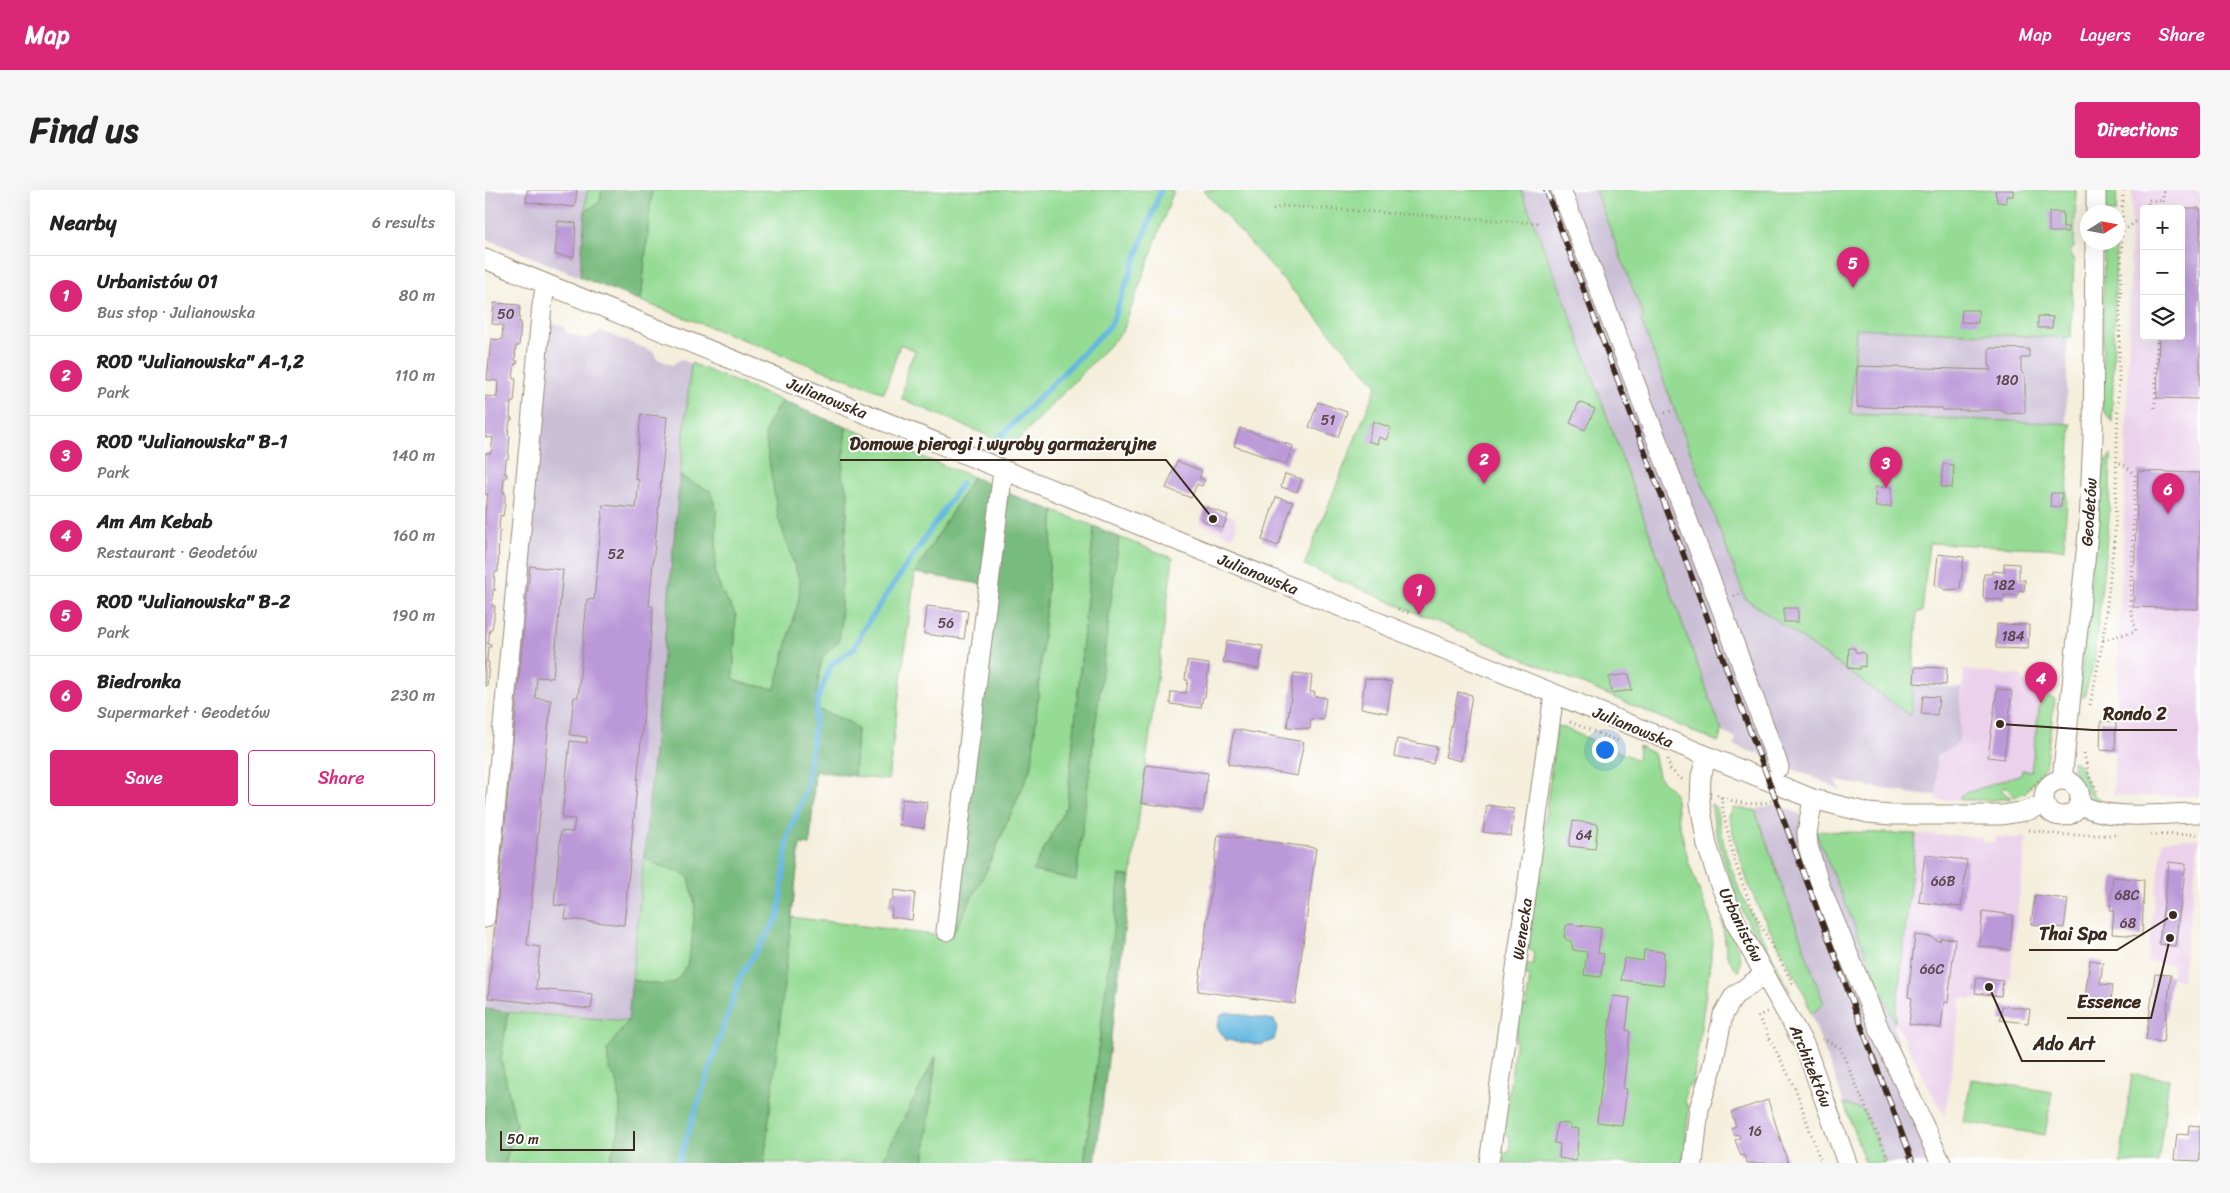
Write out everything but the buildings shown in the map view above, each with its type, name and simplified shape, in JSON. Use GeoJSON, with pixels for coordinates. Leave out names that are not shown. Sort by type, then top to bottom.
{"type":"FeatureCollection","features":[{"type":"Feature","properties":{"kind":"street"},"geometry":{"type":"LineString","coordinates":[[1561,190],[1719,602],[1779,767]]}},
{"type":"Feature","properties":{"kind":"street"},"geometry":{"type":"LineString","coordinates":[[2096,190],[2096,205]]}},
{"type":"Feature","properties":{"kind":"street","name":"Geodetów"},"geometry":{"type":"LineString","coordinates":[[2062,780],[2089,524],[2093,437],[2095,250]]}},
{"type":"Feature","properties":{"kind":"street","name":"Julianowska"},"geometry":{"type":"LineString","coordinates":[[485,259],[1813,799],[1868,813],[1891,815],[2008,814],[2026,811],[2045,804]]}},
{"type":"Feature","properties":{"kind":"street"},"geometry":{"type":"LineString","coordinates":[[485,918],[542,305],[546,284]]}},
{"type":"Feature","properties":{"kind":"street"},"geometry":{"type":"LineString","coordinates":[[946,931],[1003,470]]}},
{"type":"Feature","properties":{"kind":"street","name":"Wenecka"},"geometry":{"type":"LineString","coordinates":[[1489,1163],[1554,694]]}},
{"type":"Feature","properties":{"kind":"street","name":"Urbanistów"},"geometry":{"type":"LineString","coordinates":[[1693,1163],[1701,1099],[1710,1075],[1723,1015],[1734,996],[1765,974],[1728,906],[1707,845],[1699,803],[1701,776],[1707,757]]}},
{"type":"Feature","properties":{"kind":"street"},"geometry":{"type":"LineString","coordinates":[[2062,780],[2073,784],[2077,788],[2080,799],[2073,813],[2062,816],[2051,813],[2045,804],[2044,798],[2047,787],[2062,780]]}},
{"type":"Feature","properties":{"kind":"street"},"geometry":{"type":"LineString","coordinates":[[1813,799],[1807,833],[1808,846],[1819,884],[1881,1033],[1941,1163]]}},
{"type":"Feature","properties":{"kind":"street"},"geometry":{"type":"LineString","coordinates":[[2079,804],[2092,811],[2108,815],[2200,813]]}},
{"type":"Feature","properties":{"kind":"street","name":"Architektów"},"geometry":{"type":"LineString","coordinates":[[1765,974],[1805,1046],[1847,1163]]}},
{"type":"Feature","properties":{"kind":"path"},"geometry":{"type":"LineString","coordinates":[[2123,190],[2123,205]]}},
{"type":"Feature","properties":{"kind":"path"},"geometry":{"type":"LineString","coordinates":[[2162,205],[2164,190]]}},
{"type":"Feature","properties":{"kind":"path"},"geometry":{"type":"LineString","coordinates":[[2148,205],[2148,200],[2162,201]]}},
{"type":"Feature","properties":{"kind":"path"},"geometry":{"type":"LineString","coordinates":[[1273,210],[1282,206],[1541,223]]}},
{"type":"Feature","properties":{"kind":"path"},"geometry":{"type":"LineString","coordinates":[[2125,229],[2140,219]]}},
{"type":"Feature","properties":{"kind":"path"},"geometry":{"type":"LineString","coordinates":[[2089,714],[2103,640],[2115,532],[2122,250]]}},
{"type":"Feature","properties":{"kind":"path"},"geometry":{"type":"LineString","coordinates":[[2155,408],[2157,340]]}},
{"type":"Feature","properties":{"kind":"path"},"geometry":{"type":"LineString","coordinates":[[2103,640],[2136,630],[2130,606],[2135,474],[2123,464],[2117,462]]}},
{"type":"Feature","properties":{"kind":"path"},"geometry":{"type":"LineString","coordinates":[[2079,752],[2085,753],[2089,776],[2100,794]]}},
{"type":"Feature","properties":{"kind":"path"},"geometry":{"type":"LineString","coordinates":[[1668,753],[1671,769],[1675,775],[1686,782]]}},
{"type":"Feature","properties":{"kind":"path"},"geometry":{"type":"LineString","coordinates":[[1721,797],[1733,855],[1745,890],[1797,992]]}},
{"type":"Feature","properties":{"kind":"path"},"geometry":{"type":"LineString","coordinates":[[1774,1009],[1758,1016],[1796,1090],[1821,1163]]}},
{"type":"Feature","properties":{"kind":"path"},"geometry":{"type":"LineString","coordinates":[[1815,1034],[1840,1048],[1890,1163]]}},
{"type":"Feature","properties":{"kind":"shaded area"},"geometry":{"type":"Polygon","coordinates":[[[485,190],[587,190],[580,277],[485,238],[485,190]]]}},
{"type":"Feature","properties":{"kind":"shaded area"},"geometry":{"type":"Polygon","coordinates":[[[1521,190],[1595,190],[1644,319],[1641,320],[1746,598],[1911,715],[1914,684],[1962,688],[1959,743],[1936,756],[1937,795],[1920,795],[1836,781],[1841,791],[1818,779],[1763,757],[1759,752],[1755,753],[1734,745],[1736,738],[1722,732],[1566,304],[1521,190]]]}},
{"type":"Feature","properties":{"kind":"shaded area"},"geometry":{"type":"Polygon","coordinates":[[[2132,190],[2200,190],[2200,796],[2113,796],[2126,462],[2132,190]]]}},
{"type":"Feature","properties":{"kind":"shaded area"},"geometry":{"type":"Polygon","coordinates":[[[548,322],[563,326],[566,332],[582,338],[589,338],[601,331],[654,352],[656,358],[672,365],[681,359],[691,364],[628,1021],[485,1009],[548,322]]]}},
{"type":"Feature","properties":{"kind":"shaded area"},"geometry":{"type":"Polygon","coordinates":[[[1856,328],[2068,338],[2066,424],[1851,414],[1856,328]]]}},
{"type":"Feature","properties":{"kind":"shaded area"},"geometry":{"type":"Polygon","coordinates":[[[1206,507],[1234,517],[1237,527],[1233,537],[1200,523],[1206,507]]]}},
{"type":"Feature","properties":{"kind":"shaded area"},"geometry":{"type":"Polygon","coordinates":[[[1964,670],[2020,676],[2033,691],[2041,696],[2031,771],[2023,770],[2021,774],[1962,795],[1960,800],[1935,800],[1937,795],[1936,756],[1959,742],[1964,670]]]}},
{"type":"Feature","properties":{"kind":"shaded area"},"geometry":{"type":"Polygon","coordinates":[[[1778,804],[1813,820],[1815,831],[1895,1022],[1894,1028],[1910,1089],[1945,1163],[1886,1163],[1863,1110],[1844,1103],[1811,1014],[1824,1003],[1755,810],[1778,804]]]}},
{"type":"Feature","properties":{"kind":"shaded area"},"geometry":{"type":"Polygon","coordinates":[[[1815,831],[1968,836],[1982,837],[1982,842],[1994,842],[1996,837],[2026,838],[2007,1002],[1961,998],[1945,1117],[1895,1022],[1815,831]]]}},
{"type":"Feature","properties":{"kind":"shaded area"},"geometry":{"type":"Polygon","coordinates":[[[2199,839],[2182,980],[2171,978],[2173,965],[2147,961],[2163,840],[2199,839]]]}},
{"type":"Feature","properties":{"kind":"green space"},"geometry":{"type":"Polygon","coordinates":[[[587,190],[602,190],[600,202],[585,212],[587,190]]]}},
{"type":"Feature","properties":{"kind":"green space"},"geometry":{"type":"Polygon","coordinates":[[[602,190],[652,190],[641,301],[580,277],[585,212],[600,202],[602,190]]]}},
{"type":"Feature","properties":{"kind":"green space"},"geometry":{"type":"Polygon","coordinates":[[[652,190],[1174,190],[1123,331],[1012,446],[902,399],[907,368],[915,351],[900,344],[884,393],[641,301],[652,190]]]}},
{"type":"Feature","properties":{"kind":"green space"},"geometry":{"type":"Polygon","coordinates":[[[1203,190],[1521,190],[1566,304],[1722,732],[1718,742],[1304,565],[1377,385],[1203,190]]]}},
{"type":"Feature","properties":{"kind":"green space"},"geometry":{"type":"Polygon","coordinates":[[[1595,190],[2076,190],[2074,248],[2071,249],[2071,258],[2074,258],[2071,338],[1856,328],[1851,414],[2071,424],[2064,549],[1929,543],[1922,612],[1917,612],[1911,716],[1745,598],[1641,320],[1644,318],[1595,190]]]}},
{"type":"Feature","properties":{"kind":"green space"},"geometry":{"type":"Polygon","coordinates":[[[2105,190],[2117,190],[2116,205],[2104,205],[2105,190]]]}},
{"type":"Feature","properties":{"kind":"green space"},"geometry":{"type":"Polygon","coordinates":[[[2104,250],[2116,250],[2112,422],[2102,408],[2104,250]]]}},
{"type":"Feature","properties":{"kind":"green space"},"geometry":{"type":"Polygon","coordinates":[[[691,363],[782,401],[776,408],[765,435],[774,486],[800,582],[799,599],[775,689],[742,683],[733,678],[736,615],[721,590],[715,573],[717,511],[709,491],[680,476],[691,363]]]}},
{"type":"Feature","properties":{"kind":"green space"},"geometry":{"type":"Polygon","coordinates":[[[782,401],[846,427],[842,476],[848,492],[841,596],[841,626],[839,641],[822,658],[814,708],[842,719],[857,728],[854,776],[815,771],[810,845],[800,844],[764,1163],[609,1163],[619,1131],[620,1107],[618,1083],[609,1069],[607,1050],[628,1021],[632,980],[661,985],[675,982],[687,966],[692,941],[695,905],[689,877],[655,864],[644,857],[680,476],[710,491],[717,511],[715,573],[721,590],[736,615],[733,678],[742,683],[775,689],[799,599],[800,582],[778,517],[765,435],[769,421],[782,401]]]}},
{"type":"Feature","properties":{"kind":"green space"},"geometry":{"type":"Polygon","coordinates":[[[846,427],[973,477],[915,573],[888,780],[854,776],[857,728],[842,719],[814,708],[822,658],[841,626],[841,596],[848,492],[842,476],[846,427]]]}},
{"type":"Feature","properties":{"kind":"green space"},"geometry":{"type":"Polygon","coordinates":[[[2111,455],[2109,518],[2094,663],[2084,697],[2082,697],[2079,694],[2101,468],[2103,468],[2106,460],[2111,455]]]}},
{"type":"Feature","properties":{"kind":"green space"},"geometry":{"type":"Polygon","coordinates":[[[973,477],[994,486],[981,584],[915,573],[973,477]]]}},
{"type":"Feature","properties":{"kind":"green space"},"geometry":{"type":"Polygon","coordinates":[[[1007,493],[1054,511],[1032,765],[987,869],[951,937],[1007,493]]]}},
{"type":"Feature","properties":{"kind":"green space"},"geometry":{"type":"Polygon","coordinates":[[[1054,511],[1094,526],[1067,805],[1033,871],[1076,880],[1119,537],[1173,558],[1131,877],[1120,875],[1084,1163],[924,1163],[936,1058],[881,1163],[764,1163],[791,917],[951,937],[987,869],[1032,765],[1054,511]]]}},
{"type":"Feature","properties":{"kind":"green space"},"geometry":{"type":"Polygon","coordinates":[[[1094,526],[1119,537],[1076,880],[1033,871],[1067,805],[1094,526]]]}},
{"type":"Feature","properties":{"kind":"green space"},"geometry":{"type":"Polygon","coordinates":[[[2041,693],[2055,699],[2045,767],[2026,792],[2014,797],[2006,786],[2001,790],[2011,798],[1960,800],[1961,795],[2021,774],[2022,770],[2031,771],[2041,693]]]}},
{"type":"Feature","properties":{"kind":"green space"},"geometry":{"type":"Polygon","coordinates":[[[1557,725],[1638,760],[1639,746],[1653,753],[1658,776],[1675,793],[1678,818],[1689,864],[1710,919],[1713,944],[1693,1083],[1686,1090],[1685,1101],[1689,1109],[1683,1163],[1505,1163],[1505,1160],[1500,1159],[1502,1153],[1509,1153],[1510,1138],[1504,1132],[1520,1006],[1526,1007],[1530,976],[1525,976],[1526,963],[1532,965],[1534,952],[1528,949],[1557,725]]]}},
{"type":"Feature","properties":{"kind":"green space"},"geometry":{"type":"Polygon","coordinates":[[[2072,761],[2079,764],[2088,787],[2100,800],[2100,804],[2090,797],[2081,786],[2072,761]]]}},
{"type":"Feature","properties":{"kind":"green space"},"geometry":{"type":"Polygon","coordinates":[[[1711,804],[1716,807],[1726,853],[1740,892],[1790,992],[1764,952],[1743,912],[1723,859],[1711,804]]]}},
{"type":"Feature","properties":{"kind":"green space"},"geometry":{"type":"Polygon","coordinates":[[[1733,808],[1755,810],[1824,1004],[1811,1014],[1804,993],[1760,911],[1748,883],[1729,816],[1733,808]]]}},
{"type":"Feature","properties":{"kind":"green space"},"geometry":{"type":"Polygon","coordinates":[[[1815,831],[1916,834],[1895,1022],[1815,831]]]}},
{"type":"Feature","properties":{"kind":"green space"},"geometry":{"type":"Polygon","coordinates":[[[644,857],[689,876],[695,905],[692,941],[687,966],[675,982],[662,985],[632,980],[644,857]]]}},
{"type":"Feature","properties":{"kind":"green space"},"geometry":{"type":"Polygon","coordinates":[[[1120,875],[1131,877],[1095,1163],[1084,1163],[1120,875]]]}},
{"type":"Feature","properties":{"kind":"green space"},"geometry":{"type":"Polygon","coordinates":[[[1722,920],[1739,952],[1740,965],[1738,972],[1727,956],[1722,920]]]}},
{"type":"Feature","properties":{"kind":"green space"},"geometry":{"type":"Polygon","coordinates":[[[485,1009],[508,1012],[501,1059],[516,1124],[505,1163],[485,1163],[485,1009]]]}},
{"type":"Feature","properties":{"kind":"green space"},"geometry":{"type":"Polygon","coordinates":[[[508,1012],[628,1021],[607,1051],[609,1069],[618,1083],[620,1107],[619,1131],[609,1163],[505,1163],[516,1124],[501,1059],[508,1012]]]}},
{"type":"Feature","properties":{"kind":"green space"},"geometry":{"type":"Polygon","coordinates":[[[936,1056],[924,1163],[881,1163],[936,1056]]]}},
{"type":"Feature","properties":{"kind":"green space"},"geometry":{"type":"Polygon","coordinates":[[[2132,1074],[2169,1079],[2158,1163],[2120,1163],[2132,1074]]]}},
{"type":"Feature","properties":{"kind":"green space"},"geometry":{"type":"Polygon","coordinates":[[[1971,1079],[2052,1092],[2045,1135],[1964,1122],[1971,1079]]]}},
{"type":"Feature","properties":{"kind":"green space"},"geometry":{"type":"Polygon","coordinates":[[[1844,1103],[1863,1110],[1886,1163],[1865,1163],[1844,1103]]]}},
{"type":"Feature","properties":{"kind":"water"},"geometry":{"type":"Polygon","coordinates":[[[1227,1012],[1274,1020],[1277,1028],[1274,1040],[1261,1045],[1226,1040],[1217,1027],[1221,1014],[1227,1012]]]}},
{"type":"Feature","properties":{"kind":"waterway"},"geometry":{"type":"LineString","coordinates":[[999,438],[1111,325],[1161,190]]}},
{"type":"Feature","properties":{"kind":"waterway"},"geometry":{"type":"LineString","coordinates":[[678,1163],[741,975],[779,916],[788,836],[806,790],[818,697],[832,664],[854,649],[863,630],[962,483]]}},
{"type":"Feature","properties":{"kind":"railway"},"geometry":{"type":"LineString","coordinates":[[1546,190],[1913,1163]]}},
{"type":"Feature","properties":{"kind":"place","name":"ROD \"Julianowska\" B-2"},"geometry":{"type":"Point","coordinates":[1853,288]}},
{"type":"Feature","properties":{"kind":"place","name":"ROD \"Julianowska\" A-1,2"},"geometry":{"type":"Point","coordinates":[1484,484]}},
{"type":"Feature","properties":{"kind":"place","name":"ROD \"Julianowska\" B-1"},"geometry":{"type":"Point","coordinates":[1886,488]}},
{"type":"Feature","properties":{"kind":"place","name":"Biedronka"},"geometry":{"type":"Point","coordinates":[2168,514]}},
{"type":"Feature","properties":{"kind":"place","name":"Domowe pierogi i wyroby garmażeryjne"},"geometry":{"type":"Point","coordinates":[1213,519]}},
{"type":"Feature","properties":{"kind":"place","name":"Urbanistów 01"},"geometry":{"type":"Point","coordinates":[1419,615]}},
{"type":"Feature","properties":{"kind":"place","name":"Am Am Kebab"},"geometry":{"type":"Point","coordinates":[2041,703]}},
{"type":"Feature","properties":{"kind":"place","name":"Rondo 2"},"geometry":{"type":"Point","coordinates":[2000,724]}},
{"type":"Feature","properties":{"kind":"place","name":"Thai Spa"},"geometry":{"type":"Point","coordinates":[2173,915]}},
{"type":"Feature","properties":{"kind":"place","name":"Essence"},"geometry":{"type":"Point","coordinates":[2170,938]}},
{"type":"Feature","properties":{"kind":"place","name":"Ado Art"},"geometry":{"type":"Point","coordinates":[1989,987]}}]}
